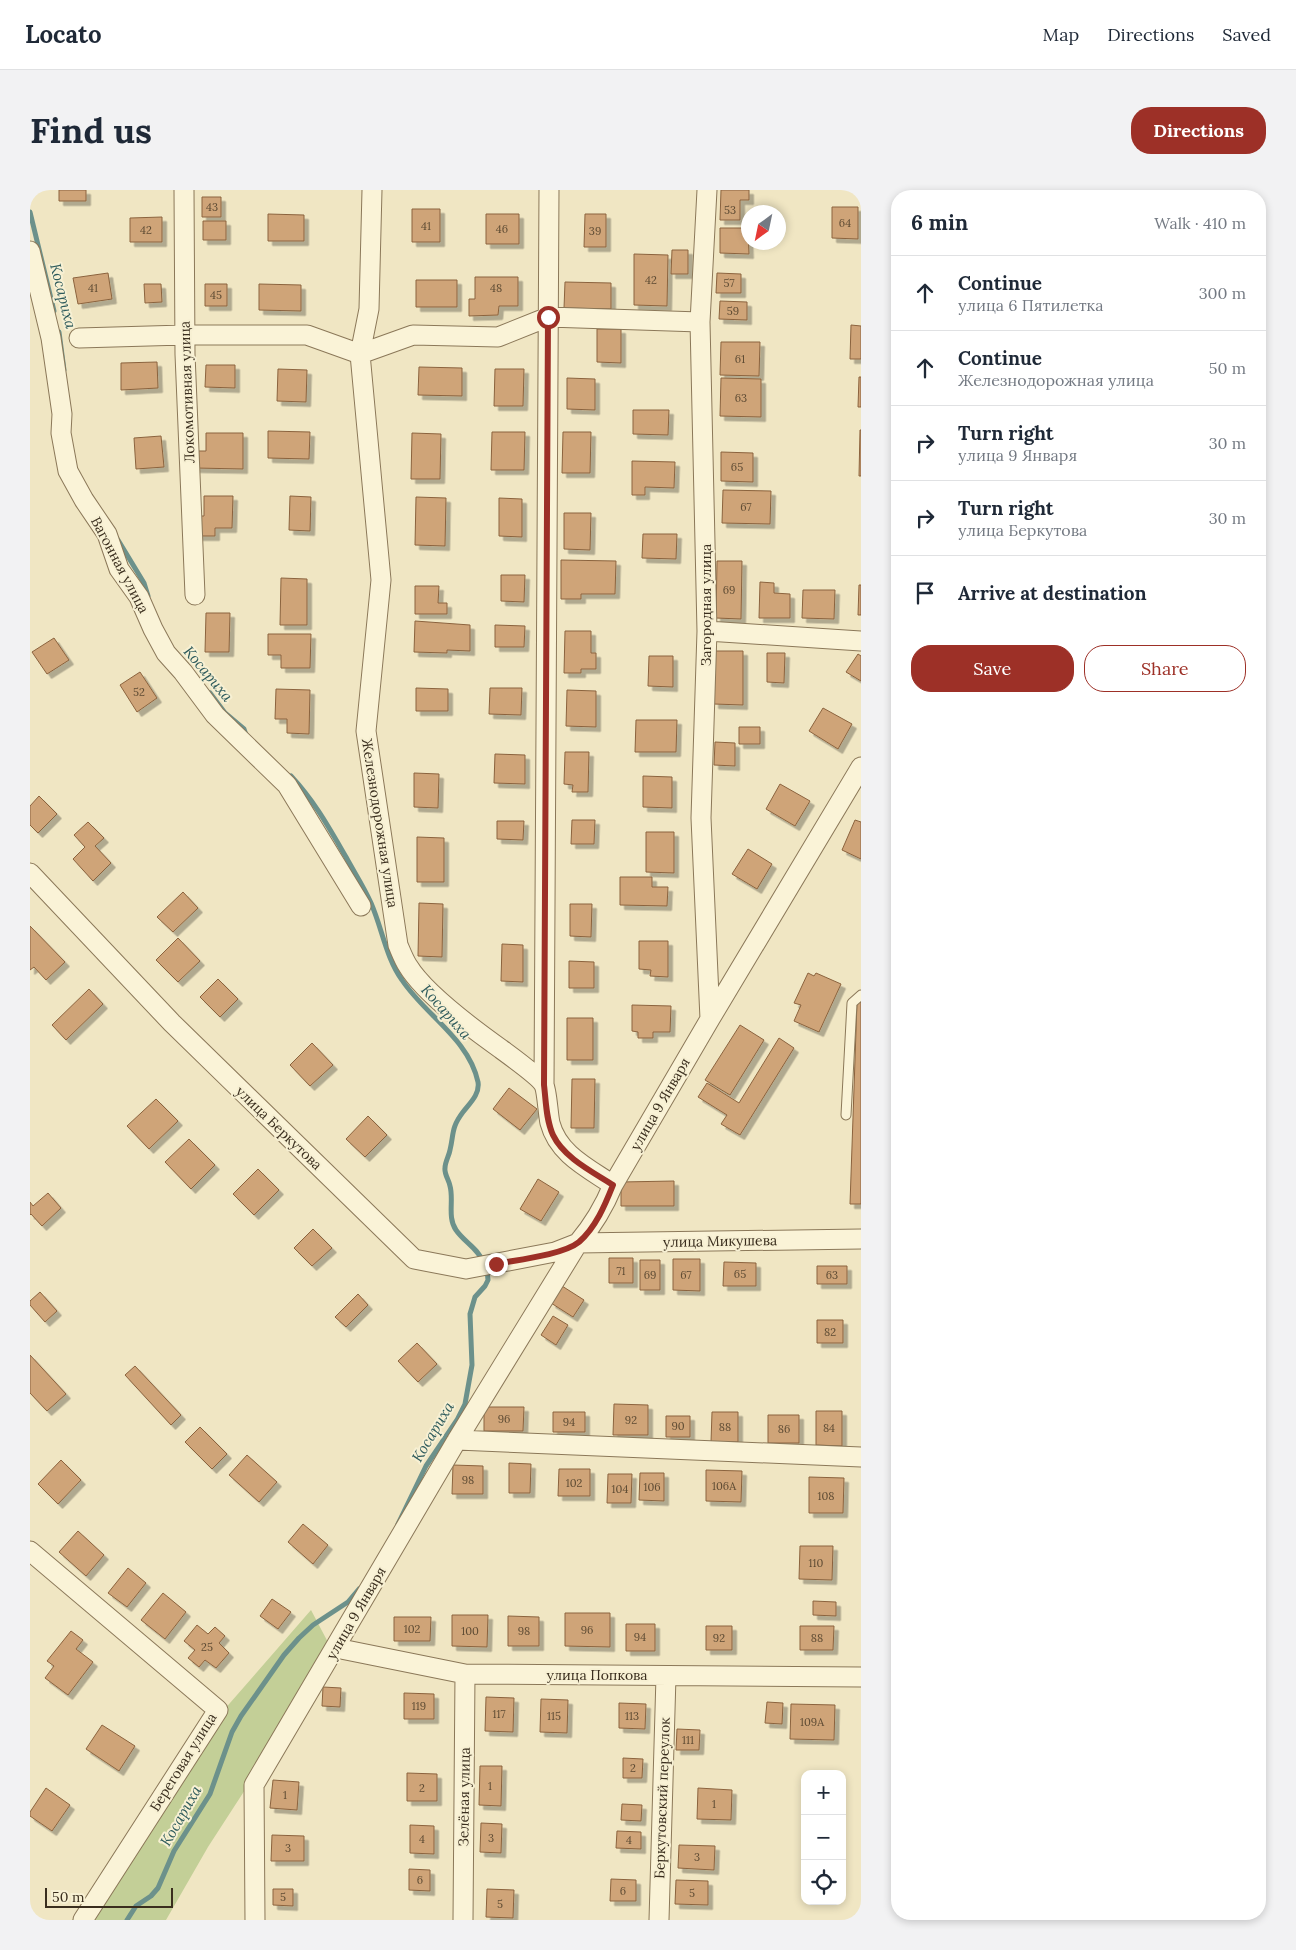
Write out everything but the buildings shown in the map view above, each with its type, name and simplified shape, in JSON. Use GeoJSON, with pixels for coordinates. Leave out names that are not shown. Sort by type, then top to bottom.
{"type":"FeatureCollection","features":[{"type":"Feature","properties":{"kind":"street","name":"Локомотивная улица"},"geometry":{"type":"LineString","coordinates":[[184,190],[184,335],[195,595]]}},
{"type":"Feature","properties":{"kind":"street","name":"Железнодорожная улица"},"geometry":{"type":"LineString","coordinates":[[372,190],[369,309],[360,354],[381,580],[366,731],[398,945],[408,966],[422,984],[544,1085]]}},
{"type":"Feature","properties":{"kind":"street"},"geometry":{"type":"LineString","coordinates":[[548,190],[544,1085],[550,1122],[553,1134],[558,1142],[577,1161],[613,1185]]}},
{"type":"Feature","properties":{"kind":"street","name":"Загородная улица"},"geometry":{"type":"LineString","coordinates":[[707,190],[700,322],[707,631],[701,818],[710,1019]]}},
{"type":"Feature","properties":{"kind":"street","name":"Вагонная улица"},"geometry":{"type":"LineString","coordinates":[[30,251],[51,338],[62,414],[61,433],[68,471],[84,500],[107,534],[119,569],[139,597],[142,607],[166,653],[183,672],[215,715],[287,785],[361,906]]}},
{"type":"Feature","properties":{"kind":"street"},"geometry":{"type":"LineString","coordinates":[[79,338],[184,335],[307,335],[360,354],[413,335],[498,337],[548,317],[700,322]]}},
{"type":"Feature","properties":{"kind":"street"},"geometry":{"type":"LineString","coordinates":[[707,631],[861,641]]}},
{"type":"Feature","properties":{"kind":"street","name":"улица 9 Января"},"geometry":{"type":"LineString","coordinates":[[254,1920],[254,1785],[457,1440],[578,1242],[595,1223],[613,1185],[861,767]]}},
{"type":"Feature","properties":{"kind":"street","name":"улица Беркутова"},"geometry":{"type":"LineString","coordinates":[[30,873],[172,1022],[414,1259],[466,1269],[555,1252],[578,1242]]}},
{"type":"Feature","properties":{"kind":"street","name":"улица Микушева"},"geometry":{"type":"LineString","coordinates":[[578,1242],[861,1239]]}},
{"type":"Feature","properties":{"kind":"street"},"geometry":{"type":"LineString","coordinates":[[457,1440],[861,1457]]}},
{"type":"Feature","properties":{"kind":"street","name":"Береговая улица"},"geometry":{"type":"LineString","coordinates":[[30,1551],[218,1710],[83,1920]]}},
{"type":"Feature","properties":{"kind":"street","name":"улица Попкова"},"geometry":{"type":"LineString","coordinates":[[336,1648],[466,1674],[861,1676]]}},
{"type":"Feature","properties":{"kind":"street","name":"Зелёная улица"},"geometry":{"type":"LineString","coordinates":[[463,1920],[466,1674]]}},
{"type":"Feature","properties":{"kind":"street","name":"Беркутовский переулок"},"geometry":{"type":"LineString","coordinates":[[659,1920],[666,1676]]}},
{"type":"Feature","properties":{"kind":"lane"},"geometry":{"type":"LineString","coordinates":[[846,1115],[852,1003],[861,995]]}},
{"type":"Feature","properties":{"kind":"green space"},"geometry":{"type":"Polygon","coordinates":[[[311,1610],[331,1648],[265,1759],[208,1847],[166,1920],[72,1920],[223,1711],[311,1610]]]}},
{"type":"Feature","properties":{"kind":"waterway","name":"Косариха"},"geometry":{"type":"LineString","coordinates":[[30,212],[54,311]]}},
{"type":"Feature","properties":{"kind":"waterway","name":"Косариха"},"geometry":{"type":"LineString","coordinates":[[59,332],[64,370]]}},
{"type":"Feature","properties":{"kind":"waterway","name":"Косариха"},"geometry":{"type":"LineString","coordinates":[[118,540],[144,583],[148,596]]}},
{"type":"Feature","properties":{"kind":"waterway","name":"Косариха"},"geometry":{"type":"LineString","coordinates":[[210,693],[225,713],[244,729],[246,735]]}},
{"type":"Feature","properties":{"kind":"waterway","name":"Косариха"},"geometry":{"type":"LineString","coordinates":[[291,776],[321,815],[365,891],[375,913],[388,953],[402,980],[422,1005],[456,1040],[466,1053],[473,1067],[478,1082],[477,1090],[474,1098],[459,1118],[455,1127],[445,1170],[451,1191],[453,1225],[459,1234],[478,1253],[483,1262]]}},
{"type":"Feature","properties":{"kind":"waterway","name":"Косариха"},"geometry":{"type":"LineString","coordinates":[[398,1524],[426,1466],[457,1420],[465,1404],[472,1365],[470,1314],[475,1297],[488,1280],[487,1269]]}},
{"type":"Feature","properties":{"kind":"waterway","name":"Косариха"},"geometry":{"type":"LineString","coordinates":[[127,1920],[136,1906],[151,1896],[158,1888],[174,1851],[210,1794],[232,1732],[241,1716],[284,1655],[299,1638],[313,1625],[348,1602],[359,1589]]}},
{"type":"Feature","properties":{"kind":"route"},"geometry":{"type":"LineString","coordinates":[[496,1264],[555,1252],[578,1242],[595,1223],[613,1185],[577,1161],[558,1142],[553,1134],[550,1122],[544,1085],[548,317]]}}]}
